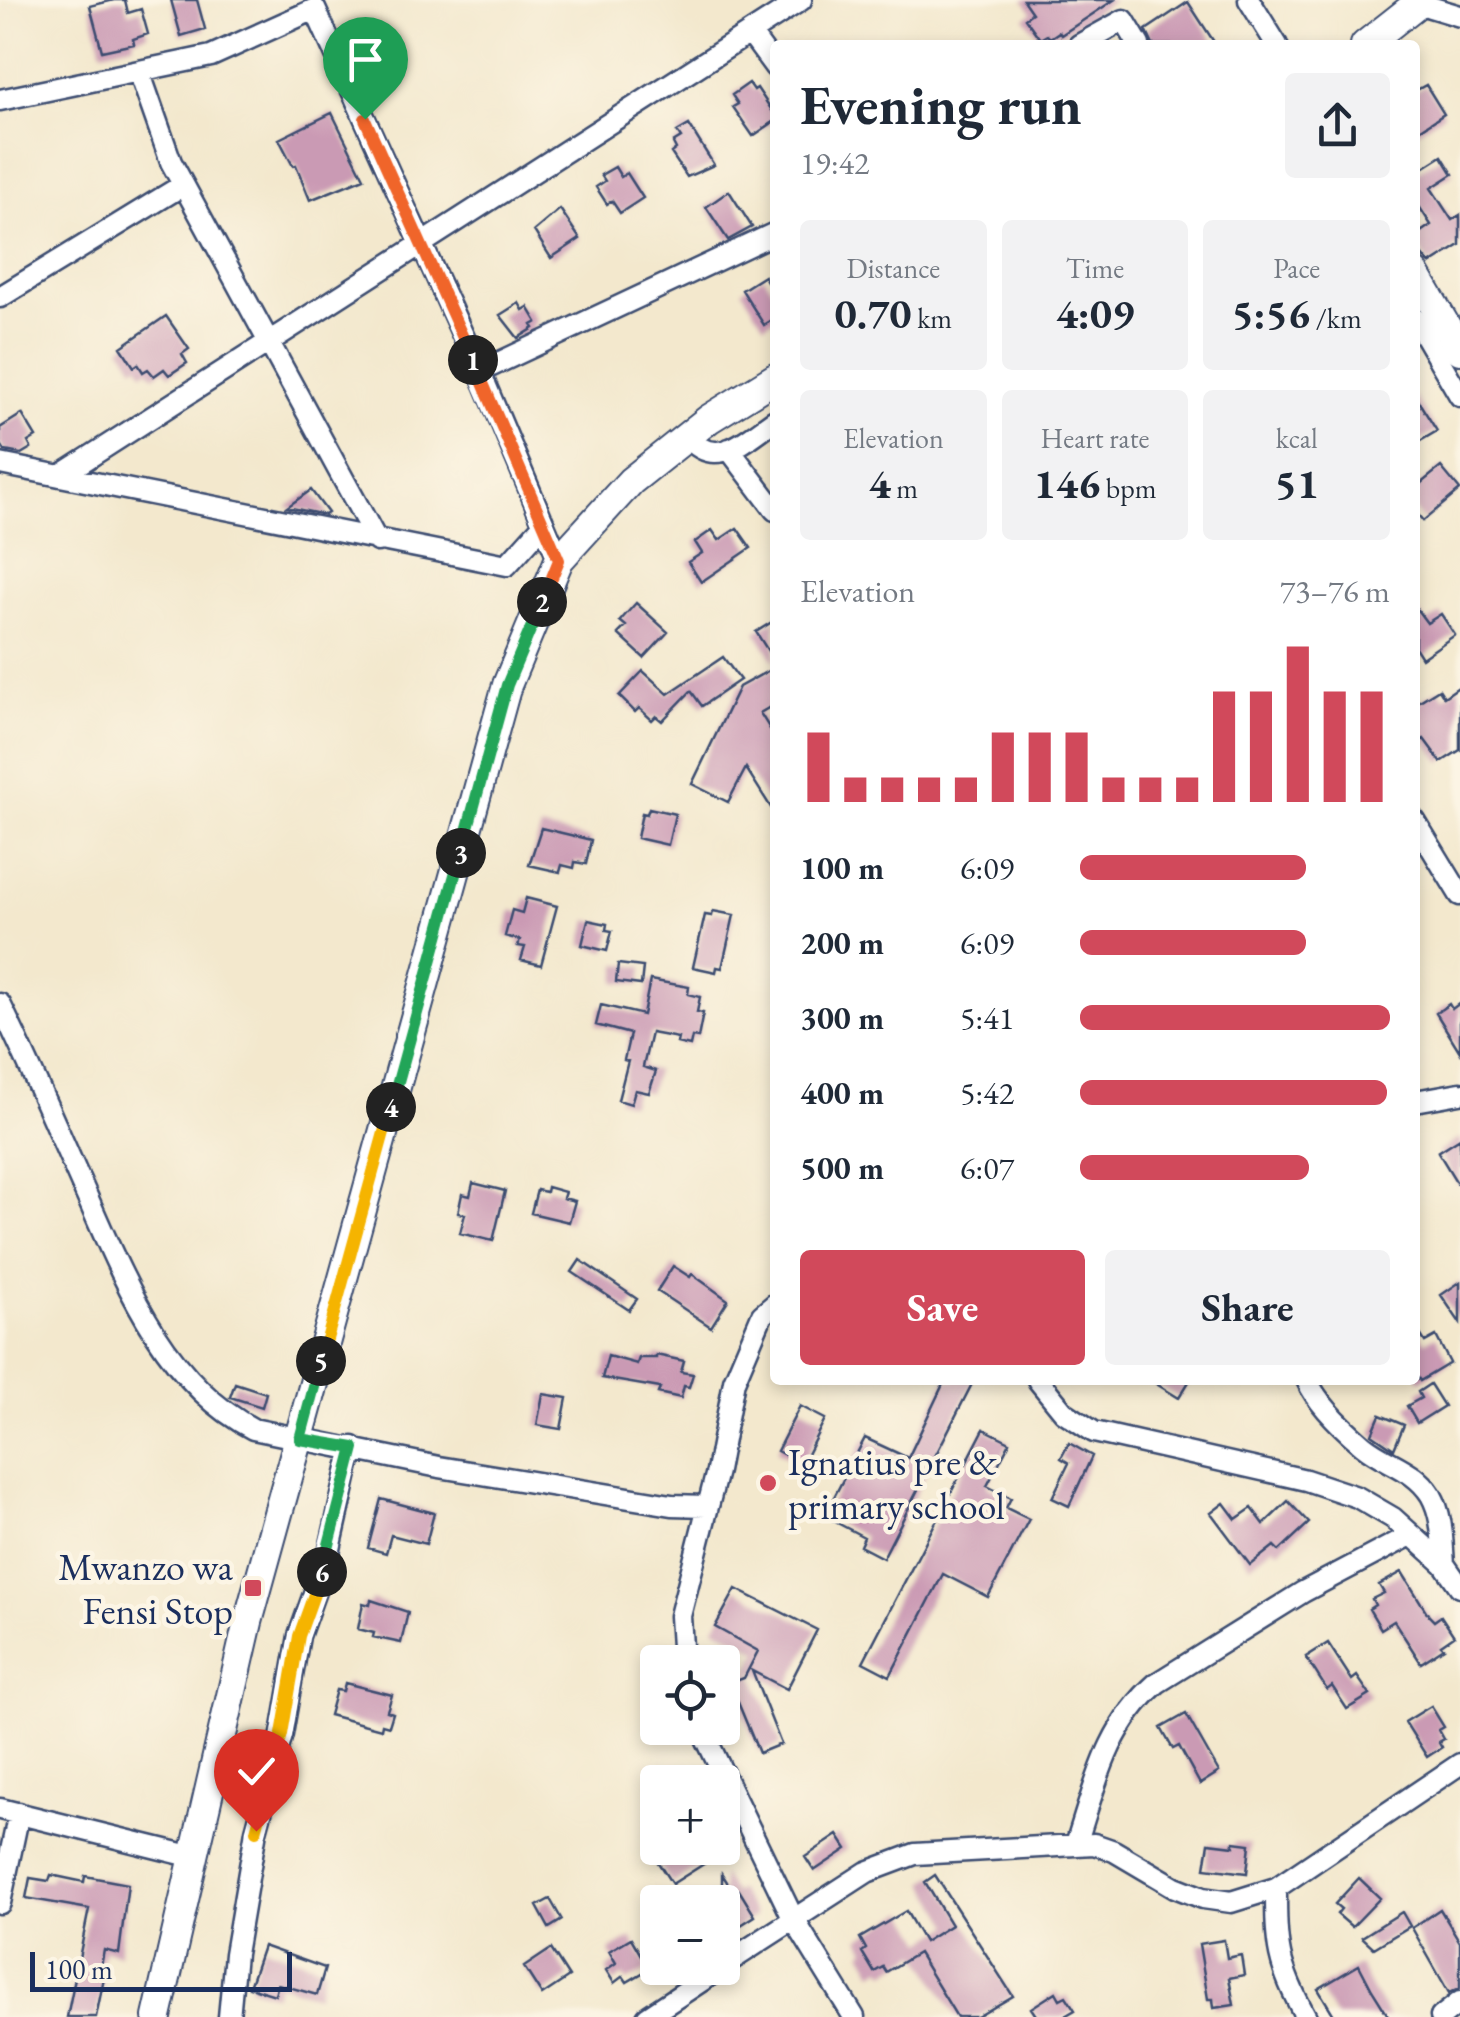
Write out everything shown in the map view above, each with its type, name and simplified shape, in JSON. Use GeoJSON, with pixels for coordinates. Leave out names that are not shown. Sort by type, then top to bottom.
{"type":"FeatureCollection","features":[{"type":"Feature","properties":{"kind":"street"},"geometry":{"type":"LineString","coordinates":[[60,476],[801,0]]}},
{"type":"Feature","properties":{"kind":"street"},"geometry":{"type":"LineString","coordinates":[[1249,0],[1274,40]]}},
{"type":"Feature","properties":{"kind":"street"},"geometry":{"type":"LineString","coordinates":[[1371,40],[1422,0],[1430,7],[1460,16]]}},
{"type":"Feature","properties":{"kind":"street"},"geometry":{"type":"LineString","coordinates":[[0,100],[211,56],[313,4],[559,560]]}},
{"type":"Feature","properties":{"kind":"street"},"geometry":{"type":"LineString","coordinates":[[1088,40],[1124,20],[1136,40]]}},
{"type":"Feature","properties":{"kind":"street"},"geometry":{"type":"LineString","coordinates":[[750,33],[770,60]]}},
{"type":"Feature","properties":{"kind":"street"},"geometry":{"type":"LineString","coordinates":[[139,71],[171,162],[377,541]]}},
{"type":"Feature","properties":{"kind":"street"},"geometry":{"type":"LineString","coordinates":[[0,297],[183,184]]}},
{"type":"Feature","properties":{"kind":"street"},"geometry":{"type":"LineString","coordinates":[[479,372],[770,235]]}},
{"type":"Feature","properties":{"kind":"street"},"geometry":{"type":"LineString","coordinates":[[1420,282],[1460,350]]}},
{"type":"Feature","properties":{"kind":"street"},"geometry":{"type":"LineString","coordinates":[[1420,328],[1460,396]]}},
{"type":"Feature","properties":{"kind":"street"},"geometry":{"type":"LineString","coordinates":[[156,2017],[248,1622],[507,685],[559,560],[631,481],[687,436],[770,381]]}},
{"type":"Feature","properties":{"kind":"street"},"geometry":{"type":"LineString","coordinates":[[687,436],[706,453],[714,454],[770,423]]}},
{"type":"Feature","properties":{"kind":"street"},"geometry":{"type":"LineString","coordinates":[[729,449],[770,503]]}},
{"type":"Feature","properties":{"kind":"street"},"geometry":{"type":"LineString","coordinates":[[0,464],[507,565],[544,524]]}},
{"type":"Feature","properties":{"kind":"street"},"geometry":{"type":"LineString","coordinates":[[1420,829],[1460,895]]}},
{"type":"Feature","properties":{"kind":"street"},"geometry":{"type":"LineString","coordinates":[[0,1004],[130,1290],[181,1370],[232,1418],[254,1430],[457,1470],[672,1506],[706,1506]]}},
{"type":"Feature","properties":{"kind":"street"},"geometry":{"type":"LineString","coordinates":[[1420,1100],[1460,1093]]}},
{"type":"Feature","properties":{"kind":"street"},"geometry":{"type":"LineString","coordinates":[[683,1645],[680,1616],[717,1471],[734,1381],[762,1315],[770,1308]]}},
{"type":"Feature","properties":{"kind":"street"},"geometry":{"type":"LineString","coordinates":[[1042,1385],[1064,1412],[1094,1432],[1306,1480],[1357,1497],[1393,1518],[1444,1564],[1460,1587]]}},
{"type":"Feature","properties":{"kind":"street"},"geometry":{"type":"LineString","coordinates":[[1308,1385],[1362,1444],[1408,1469],[1422,1483],[1441,1523],[1444,1564]]}},
{"type":"Feature","properties":{"kind":"street"},"geometry":{"type":"LineString","coordinates":[[229,2017],[235,1954],[256,1831],[282,1734],[299,1636],[330,1548],[354,1448]]}},
{"type":"Feature","properties":{"kind":"street"},"geometry":{"type":"LineString","coordinates":[[1076,1844],[1111,1740],[1140,1697],[1156,1683],[1302,1592],[1411,1535]]}},
{"type":"Feature","properties":{"kind":"street"},"geometry":{"type":"LineString","coordinates":[[708,1745],[794,1918],[854,2017]]}},
{"type":"Feature","properties":{"kind":"street"},"geometry":{"type":"LineString","coordinates":[[740,1955],[867,1872],[915,1854],[1094,1844],[1114,1850],[1175,1887],[1203,1898],[1231,1902],[1276,1888],[1460,1764]]}},
{"type":"Feature","properties":{"kind":"street"},"geometry":{"type":"LineString","coordinates":[[0,1903],[10,1811],[194,1857]]}},
{"type":"Feature","properties":{"kind":"street"},"geometry":{"type":"LineString","coordinates":[[1276,1888],[1276,1944],[1286,1982],[1306,2017]]}},
{"type":"Feature","properties":{"kind":"street"},"geometry":{"type":"LineString","coordinates":[[647,2017],[695,1985]]}},
{"type":"Feature","properties":{"kind":"street"},"geometry":{"type":"LineString","coordinates":[[1441,2017],[1460,2002]]}},
{"type":"Feature","properties":{"kind":"building"},"geometry":{"type":"Polygon","coordinates":[[[125,0],[128,13],[141,9],[148,34],[133,39],[134,44],[102,51],[90,6],[125,0]]]}},
{"type":"Feature","properties":{"kind":"building"},"geometry":{"type":"Polygon","coordinates":[[[171,0],[197,0],[205,29],[181,36],[171,0]]]}},
{"type":"Feature","properties":{"kind":"building"},"geometry":{"type":"Polygon","coordinates":[[[1023,0],[1114,0],[1061,35],[1059,32],[1040,39],[1025,18],[1032,13],[1023,0]]]}},
{"type":"Feature","properties":{"kind":"building"},"geometry":{"type":"Polygon","coordinates":[[[1188,2],[1213,40],[1151,40],[1146,30],[1188,2]]]}},
{"type":"Feature","properties":{"kind":"building"},"geometry":{"type":"Polygon","coordinates":[[[749,83],[754,90],[757,88],[770,108],[770,124],[753,136],[733,107],[738,104],[732,95],[749,83]]]}},
{"type":"Feature","properties":{"kind":"building"},"geometry":{"type":"Polygon","coordinates":[[[1426,85],[1444,114],[1420,130],[1420,88],[1426,85]]]}},
{"type":"Feature","properties":{"kind":"building"},"geometry":{"type":"Polygon","coordinates":[[[332,113],[364,178],[310,200],[296,165],[293,166],[279,139],[332,113]]]}},
{"type":"Feature","properties":{"kind":"building"},"geometry":{"type":"Polygon","coordinates":[[[689,125],[714,165],[687,177],[671,153],[676,149],[673,143],[681,138],[677,132],[689,125]]]}},
{"type":"Feature","properties":{"kind":"building"},"geometry":{"type":"Polygon","coordinates":[[[1442,156],[1453,174],[1431,188],[1452,220],[1460,215],[1460,245],[1430,264],[1420,251],[1420,233],[1431,225],[1420,208],[1420,170],[1442,156]]]}},
{"type":"Feature","properties":{"kind":"building"},"geometry":{"type":"Polygon","coordinates":[[[615,167],[621,177],[627,173],[643,198],[620,213],[612,201],[607,204],[596,187],[605,181],[601,175],[615,167]]]}},
{"type":"Feature","properties":{"kind":"building"},"geometry":{"type":"Polygon","coordinates":[[[729,191],[752,227],[728,240],[706,207],[729,191]]]}},
{"type":"Feature","properties":{"kind":"building"},"geometry":{"type":"Polygon","coordinates":[[[560,209],[580,239],[551,258],[534,231],[560,209]]]}},
{"type":"Feature","properties":{"kind":"building"},"geometry":{"type":"Polygon","coordinates":[[[764,276],[770,286],[770,321],[764,325],[742,290],[764,276]]]}},
{"type":"Feature","properties":{"kind":"building"},"geometry":{"type":"Polygon","coordinates":[[[519,303],[523,310],[528,307],[537,322],[518,338],[500,315],[519,303]]]}},
{"type":"Feature","properties":{"kind":"building"},"geometry":{"type":"Polygon","coordinates":[[[166,316],[189,349],[182,354],[187,363],[169,375],[164,369],[154,376],[148,369],[143,372],[138,364],[134,367],[121,347],[166,316]]]}},
{"type":"Feature","properties":{"kind":"building"},"geometry":{"type":"Polygon","coordinates":[[[1420,404],[1437,431],[1420,441],[1420,404]]]}},
{"type":"Feature","properties":{"kind":"building"},"geometry":{"type":"Polygon","coordinates":[[[22,414],[36,437],[28,442],[31,448],[21,454],[5,451],[0,443],[0,428],[22,414]]]}},
{"type":"Feature","properties":{"kind":"building"},"geometry":{"type":"Polygon","coordinates":[[[1441,467],[1460,490],[1423,521],[1420,484],[1441,467]]]}},
{"type":"Feature","properties":{"kind":"building"},"geometry":{"type":"Polygon","coordinates":[[[311,490],[328,513],[287,507],[311,490]]]}},
{"type":"Feature","properties":{"kind":"building"},"geometry":{"type":"Polygon","coordinates":[[[737,528],[751,548],[701,582],[688,562],[702,553],[695,542],[712,530],[719,540],[737,528]]]}},
{"type":"Feature","properties":{"kind":"building"},"geometry":{"type":"Polygon","coordinates":[[[636,603],[668,632],[644,658],[618,634],[626,626],[620,621],[636,603]]]}},
{"type":"Feature","properties":{"kind":"building"},"geometry":{"type":"Polygon","coordinates":[[[1420,614],[1427,623],[1441,614],[1455,635],[1422,658],[1420,614]]]}},
{"type":"Feature","properties":{"kind":"building"},"geometry":{"type":"Polygon","coordinates":[[[770,623],[770,654],[756,632],[770,623]]]}},
{"type":"Feature","properties":{"kind":"building"},"geometry":{"type":"Polygon","coordinates":[[[723,657],[740,680],[702,706],[691,691],[662,721],[656,716],[652,720],[639,708],[635,712],[619,696],[643,671],[668,694],[723,657]]]}},
{"type":"Feature","properties":{"kind":"building"},"geometry":{"type":"Polygon","coordinates":[[[770,670],[770,707],[760,713],[770,729],[770,806],[746,768],[728,802],[692,784],[739,687],[770,670]]]}},
{"type":"Feature","properties":{"kind":"building"},"geometry":{"type":"Polygon","coordinates":[[[1460,686],[1460,750],[1441,762],[1424,739],[1420,742],[1420,701],[1439,689],[1444,697],[1460,686]]]}},
{"type":"Feature","properties":{"kind":"building"},"geometry":{"type":"Polygon","coordinates":[[[649,808],[675,814],[668,845],[637,838],[642,813],[647,814],[649,808]]]}},
{"type":"Feature","properties":{"kind":"building"},"geometry":{"type":"Polygon","coordinates":[[[541,828],[591,840],[586,864],[575,862],[574,868],[562,865],[560,872],[529,865],[541,828]]]}},
{"type":"Feature","properties":{"kind":"building"},"geometry":{"type":"Polygon","coordinates":[[[526,898],[557,906],[541,965],[521,960],[525,947],[518,946],[520,940],[505,936],[512,910],[522,913],[526,898]]]}},
{"type":"Feature","properties":{"kind":"building"},"geometry":{"type":"Polygon","coordinates":[[[713,911],[734,915],[722,968],[717,967],[716,972],[693,967],[705,915],[712,916],[713,911]]]}},
{"type":"Feature","properties":{"kind":"building"},"geometry":{"type":"Polygon","coordinates":[[[588,920],[607,924],[606,930],[612,931],[607,951],[582,945],[588,920]]]}},
{"type":"Feature","properties":{"kind":"building"},"geometry":{"type":"Polygon","coordinates":[[[618,964],[643,967],[641,985],[616,982],[618,964]]]}},
{"type":"Feature","properties":{"kind":"building"},"geometry":{"type":"Polygon","coordinates":[[[650,980],[689,987],[688,994],[700,997],[697,1012],[703,1013],[698,1038],[692,1037],[690,1046],[677,1043],[678,1038],[651,1033],[643,1067],[656,1071],[649,1093],[635,1090],[631,1104],[618,1100],[630,1034],[596,1025],[601,1005],[643,1015],[650,980]]]}},
{"type":"Feature","properties":{"kind":"building"},"geometry":{"type":"Polygon","coordinates":[[[1460,1003],[1460,1052],[1436,1013],[1449,1004],[1452,1009],[1460,1003]]]}},
{"type":"Feature","properties":{"kind":"building"},"geometry":{"type":"Polygon","coordinates":[[[1460,1138],[1460,1188],[1438,1152],[1460,1138]]]}},
{"type":"Feature","properties":{"kind":"building"},"geometry":{"type":"Polygon","coordinates":[[[473,1183],[505,1191],[493,1241],[460,1233],[465,1214],[458,1213],[462,1194],[470,1196],[473,1183]]]}},
{"type":"Feature","properties":{"kind":"building"},"geometry":{"type":"Polygon","coordinates":[[[547,1187],[565,1192],[563,1198],[575,1201],[569,1222],[531,1213],[537,1190],[546,1192],[547,1187]]]}},
{"type":"Feature","properties":{"kind":"building"},"geometry":{"type":"Polygon","coordinates":[[[580,1260],[637,1299],[629,1310],[572,1272],[580,1260]]]}},
{"type":"Feature","properties":{"kind":"building"},"geometry":{"type":"Polygon","coordinates":[[[673,1266],[690,1277],[692,1274],[728,1300],[711,1327],[657,1291],[673,1266]]]}},
{"type":"Feature","properties":{"kind":"building"},"geometry":{"type":"Polygon","coordinates":[[[1460,1282],[1460,1323],[1441,1295],[1460,1282]]]}},
{"type":"Feature","properties":{"kind":"building"},"geometry":{"type":"Polygon","coordinates":[[[1420,1334],[1425,1342],[1436,1336],[1450,1363],[1420,1381],[1420,1334]]]}},
{"type":"Feature","properties":{"kind":"building"},"geometry":{"type":"Polygon","coordinates":[[[656,1355],[684,1361],[681,1372],[693,1374],[681,1398],[658,1393],[660,1388],[602,1378],[608,1356],[637,1364],[639,1358],[656,1355]]]}},
{"type":"Feature","properties":{"kind":"building"},"geometry":{"type":"Polygon","coordinates":[[[235,1383],[266,1393],[262,1407],[230,1397],[235,1383]]]}},
{"type":"Feature","properties":{"kind":"building"},"geometry":{"type":"Polygon","coordinates":[[[1430,1384],[1444,1406],[1417,1423],[1407,1406],[1421,1398],[1418,1392],[1430,1384]]]}},
{"type":"Feature","properties":{"kind":"building"},"geometry":{"type":"Polygon","coordinates":[[[943,1385],[971,1385],[883,1558],[860,1546],[864,1537],[824,1516],[865,1438],[908,1458],[943,1385]]]}},
{"type":"Feature","properties":{"kind":"building"},"geometry":{"type":"Polygon","coordinates":[[[1158,1385],[1187,1385],[1179,1398],[1158,1385]]]}},
{"type":"Feature","properties":{"kind":"building"},"geometry":{"type":"Polygon","coordinates":[[[543,1394],[567,1398],[561,1429],[537,1425],[543,1394]]]}},
{"type":"Feature","properties":{"kind":"building"},"geometry":{"type":"Polygon","coordinates":[[[800,1406],[825,1419],[802,1464],[777,1451],[800,1406]]]}},
{"type":"Feature","properties":{"kind":"building"},"geometry":{"type":"Polygon","coordinates":[[[1380,1415],[1404,1425],[1394,1449],[1372,1434],[1380,1415]]]}},
{"type":"Feature","properties":{"kind":"building"},"geometry":{"type":"Polygon","coordinates":[[[984,1429],[1010,1442],[987,1486],[1011,1498],[1006,1508],[1029,1519],[988,1597],[943,1574],[890,1676],[863,1662],[984,1429]]]}},
{"type":"Feature","properties":{"kind":"building"},"geometry":{"type":"Polygon","coordinates":[[[1069,1443],[1092,1456],[1069,1506],[1052,1498],[1069,1463],[1061,1458],[1069,1443]]]}},
{"type":"Feature","properties":{"kind":"building"},"geometry":{"type":"Polygon","coordinates":[[[381,1499],[434,1513],[426,1544],[391,1535],[386,1553],[368,1548],[381,1499]]]}},
{"type":"Feature","properties":{"kind":"building"},"geometry":{"type":"Polygon","coordinates":[[[1288,1501],[1309,1523],[1279,1551],[1274,1546],[1250,1565],[1211,1513],[1224,1503],[1236,1519],[1252,1508],[1264,1524],[1288,1501]]]}},
{"type":"Feature","properties":{"kind":"building"},"geometry":{"type":"Polygon","coordinates":[[[1402,1572],[1429,1616],[1434,1621],[1441,1616],[1454,1636],[1421,1663],[1394,1621],[1381,1629],[1369,1609],[1375,1605],[1372,1599],[1384,1593],[1379,1585],[1402,1572]]]}},
{"type":"Feature","properties":{"kind":"building"},"geometry":{"type":"Polygon","coordinates":[[[736,1589],[817,1630],[787,1689],[752,1671],[781,1744],[759,1753],[740,1707],[740,1679],[758,1651],[715,1627],[736,1589]]]}},
{"type":"Feature","properties":{"kind":"building"},"geometry":{"type":"Polygon","coordinates":[[[371,1600],[408,1612],[401,1643],[358,1629],[363,1603],[370,1605],[371,1600]]]}},
{"type":"Feature","properties":{"kind":"building"},"geometry":{"type":"Polygon","coordinates":[[[1328,1643],[1352,1680],[1357,1676],[1370,1695],[1347,1709],[1332,1686],[1327,1690],[1306,1657],[1328,1643]]]}},
{"type":"Feature","properties":{"kind":"building"},"geometry":{"type":"Polygon","coordinates":[[[345,1683],[392,1695],[387,1711],[393,1713],[389,1726],[382,1724],[381,1729],[329,1715],[336,1690],[343,1691],[345,1683]]]}},
{"type":"Feature","properties":{"kind":"building"},"geometry":{"type":"Polygon","coordinates":[[[1431,1706],[1444,1727],[1439,1730],[1444,1739],[1439,1742],[1442,1747],[1427,1757],[1405,1722],[1431,1706]]]}},
{"type":"Feature","properties":{"kind":"building"},"geometry":{"type":"Polygon","coordinates":[[[1186,1714],[1219,1772],[1200,1784],[1179,1746],[1173,1749],[1161,1728],[1186,1714]]]}},
{"type":"Feature","properties":{"kind":"building"},"geometry":{"type":"Polygon","coordinates":[[[838,1835],[847,1849],[814,1871],[805,1857],[838,1835]]]}},
{"type":"Feature","properties":{"kind":"building"},"geometry":{"type":"Polygon","coordinates":[[[1234,1842],[1250,1844],[1247,1873],[1205,1868],[1209,1843],[1234,1846],[1234,1842]]]}},
{"type":"Feature","properties":{"kind":"building"},"geometry":{"type":"Polygon","coordinates":[[[660,1865],[702,1865],[672,1884],[660,1865]]]}},
{"type":"Feature","properties":{"kind":"building"},"geometry":{"type":"Polygon","coordinates":[[[51,1875],[84,1882],[85,1876],[128,1884],[119,1954],[104,1950],[99,1978],[104,1978],[96,2017],[67,2017],[89,1909],[26,1898],[30,1878],[49,1881],[51,1875]]]}},
{"type":"Feature","properties":{"kind":"building"},"geometry":{"type":"Polygon","coordinates":[[[935,1875],[1013,1996],[977,2017],[957,2017],[918,1953],[886,1972],[883,1967],[874,1972],[862,1952],[866,1949],[860,1938],[906,1911],[924,1942],[951,1925],[925,1882],[935,1875]]]}},
{"type":"Feature","properties":{"kind":"building"},"geometry":{"type":"Polygon","coordinates":[[[1359,1878],[1380,1898],[1352,1927],[1337,1914],[1341,1909],[1335,1904],[1359,1878]]]}},
{"type":"Feature","properties":{"kind":"building"},"geometry":{"type":"Polygon","coordinates":[[[740,1892],[755,1916],[740,1926],[740,1892]]]}},
{"type":"Feature","properties":{"kind":"building"},"geometry":{"type":"Polygon","coordinates":[[[550,1899],[562,1920],[549,1928],[537,1906],[550,1899]]]}},
{"type":"Feature","properties":{"kind":"building"},"geometry":{"type":"Polygon","coordinates":[[[1440,1909],[1460,1942],[1460,1988],[1449,1993],[1412,1928],[1440,1909]]]}},
{"type":"Feature","properties":{"kind":"building"},"geometry":{"type":"Polygon","coordinates":[[[1402,1912],[1410,1926],[1374,1948],[1362,1937],[1402,1912]]]}},
{"type":"Feature","properties":{"kind":"building"},"geometry":{"type":"Polygon","coordinates":[[[631,1938],[640,1954],[640,1974],[627,1982],[623,1976],[614,1983],[606,1970],[616,1963],[609,1951],[631,1938]]]}},
{"type":"Feature","properties":{"kind":"building"},"geometry":{"type":"Polygon","coordinates":[[[1224,1940],[1227,1958],[1241,1955],[1244,1975],[1229,1978],[1234,2005],[1214,2008],[1213,1999],[1208,1999],[1199,1944],[1224,1940]]]}},
{"type":"Feature","properties":{"kind":"building"},"geometry":{"type":"Polygon","coordinates":[[[263,1946],[325,1968],[317,1995],[278,1984],[275,1995],[249,1987],[263,1946]]]}},
{"type":"Feature","properties":{"kind":"building"},"geometry":{"type":"Polygon","coordinates":[[[551,1949],[569,1977],[542,1995],[524,1967],[551,1949]]]}},
{"type":"Feature","properties":{"kind":"building"},"geometry":{"type":"Polygon","coordinates":[[[1359,1965],[1389,2017],[1335,2017],[1318,1989],[1359,1965]]]}},
{"type":"Feature","properties":{"kind":"building"},"geometry":{"type":"Polygon","coordinates":[[[1056,1992],[1060,1999],[1066,1996],[1075,2010],[1063,2017],[1037,2017],[1031,2008],[1056,1992]]]}},
{"type":"Feature","properties":{"kind":"place","name":"Ignatius pre & primary school"},"geometry":{"type":"Point","coordinates":[768,1483]}},
{"type":"Feature","properties":{"kind":"place","name":"Mwanzo wa Fensi Stop"},"geometry":{"type":"Point","coordinates":[253,1588]}},
{"type":"Feature","properties":{"kind":"route"},"geometry":{"type":"LineString","coordinates":[[256,1831],[282,1734],[299,1636],[330,1548],[354,1448],[300,1439],[507,685],[559,560],[365,119]]}}]}
